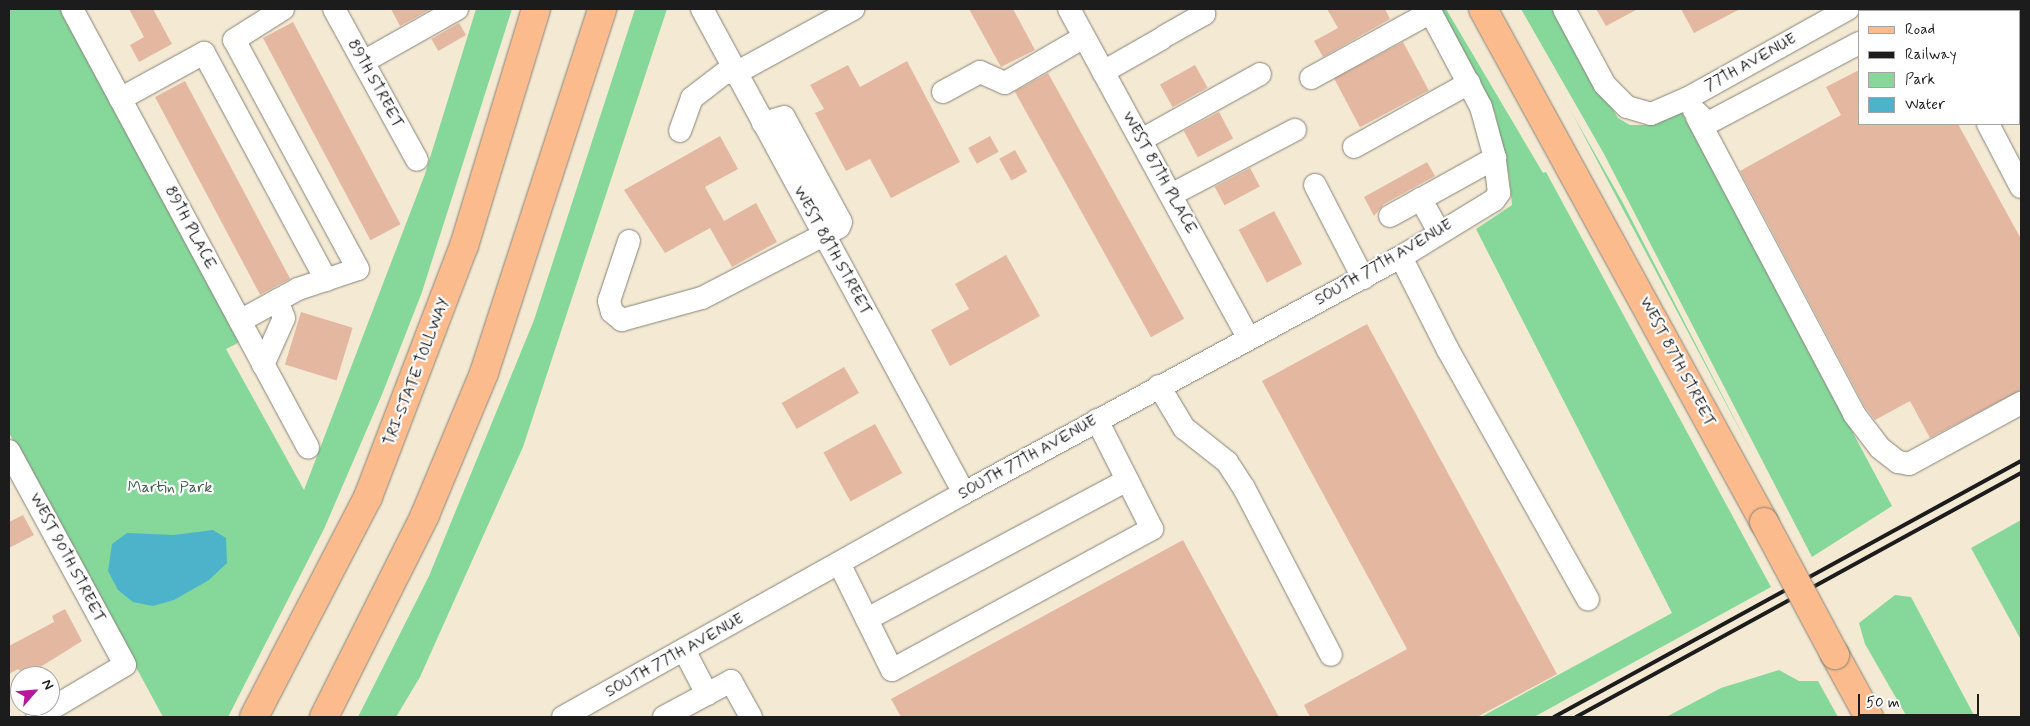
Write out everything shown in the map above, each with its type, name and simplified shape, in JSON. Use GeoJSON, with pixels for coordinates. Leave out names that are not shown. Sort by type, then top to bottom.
{"type":"FeatureCollection","features":[{"type":"Feature","properties":{"kind":"main road","name":"TRI-STATE TOLLWAY"},"geometry":{"type":"LineString","coordinates":[[254,717],[368,497],[464,246],[536,9]]}},
{"type":"Feature","properties":{"kind":"main road"},"geometry":{"type":"LineString","coordinates":[[324,717],[425,515],[484,373],[602,9]]}},
{"type":"Feature","properties":{"kind":"main road","name":"WEST 87TH STREET"},"geometry":{"type":"LineString","coordinates":[[1483,9],[1869,717]]}},
{"type":"Feature","properties":{"kind":"street","name":"89TH PLACE"},"geometry":{"type":"LineString","coordinates":[[72,9],[308,448]]}},
{"type":"Feature","properties":{"kind":"street"},"geometry":{"type":"LineString","coordinates":[[120,99],[204,53],[234,40],[283,9]]}},
{"type":"Feature","properties":{"kind":"street","name":"89TH STREET"},"geometry":{"type":"LineString","coordinates":[[334,9],[417,160]]}},
{"type":"Feature","properties":{"kind":"street"},"geometry":{"type":"LineString","coordinates":[[363,62],[457,9]]}},
{"type":"Feature","properties":{"kind":"street","name":"WEST 88TH STREET"},"geometry":{"type":"LineString","coordinates":[[702,9],[732,71],[763,123],[964,493]]}},
{"type":"Feature","properties":{"kind":"street"},"geometry":{"type":"LineString","coordinates":[[680,131],[692,98],[732,71],[853,9]]}},
{"type":"Feature","properties":{"kind":"street","name":"WEST 87TH PLACE"},"geometry":{"type":"LineString","coordinates":[[1069,9],[1248,337]]}},
{"type":"Feature","properties":{"kind":"street"},"geometry":{"type":"LineString","coordinates":[[1103,72],[1204,14],[1201,9]]}},
{"type":"Feature","properties":{"kind":"street","name":"77TH AVENUE"},"geometry":{"type":"LineString","coordinates":[[1564,9],[1605,85],[1627,107],[1651,114],[1693,108],[1848,9]]}},
{"type":"Feature","properties":{"kind":"street"},"geometry":{"type":"LineString","coordinates":[[1311,78],[1430,11],[1481,107],[1495,158],[1390,216]]}},
{"type":"Feature","properties":{"kind":"street"},"geometry":{"type":"LineString","coordinates":[[942,92],[980,72],[1005,83],[1084,37]]}},
{"type":"Feature","properties":{"kind":"street"},"geometry":{"type":"LineString","coordinates":[[234,40],[358,269],[277,300],[240,321]]}},
{"type":"Feature","properties":{"kind":"street"},"geometry":{"type":"LineString","coordinates":[[1693,108],[1708,123],[1858,43]]}},
{"type":"Feature","properties":{"kind":"street"},"geometry":{"type":"LineString","coordinates":[[204,53],[326,280]]}},
{"type":"Feature","properties":{"kind":"street"},"geometry":{"type":"LineString","coordinates":[[1142,140],[1260,74]]}},
{"type":"Feature","properties":{"kind":"street"},"geometry":{"type":"LineString","coordinates":[[1354,147],[1469,83]]}},
{"type":"Feature","properties":{"kind":"street"},"geometry":{"type":"LineString","coordinates":[[1693,108],[1854,414],[1880,448],[1898,462],[1910,464],[2021,403]]}},
{"type":"Feature","properties":{"kind":"street"},"geometry":{"type":"LineString","coordinates":[[629,241],[609,301],[612,312],[622,320],[702,298],[824,235],[841,222],[784,117],[763,123]]}},
{"type":"Feature","properties":{"kind":"street"},"geometry":{"type":"LineString","coordinates":[[1989,125],[2021,187]]}},
{"type":"Feature","properties":{"kind":"street"},"geometry":{"type":"LineString","coordinates":[[1171,196],[1294,130]]}},
{"type":"Feature","properties":{"kind":"street","name":"SOUTH 77TH AVENUE"},"geometry":{"type":"LineString","coordinates":[[563,717],[1248,337],[1401,257],[1494,200],[1499,193],[1495,158]]}},
{"type":"Feature","properties":{"kind":"street"},"geometry":{"type":"LineString","coordinates":[[799,192],[819,181]]}},
{"type":"Feature","properties":{"kind":"street"},"geometry":{"type":"LineString","coordinates":[[1315,185],[1363,278]]}},
{"type":"Feature","properties":{"kind":"street"},"geometry":{"type":"LineString","coordinates":[[1422,199],[1439,232]]}},
{"type":"Feature","properties":{"kind":"street"},"geometry":{"type":"LineString","coordinates":[[1401,257],[1448,350],[1588,599]]}},
{"type":"Feature","properties":{"kind":"street"},"geometry":{"type":"LineString","coordinates":[[263,365],[284,318],[277,300]]}},
{"type":"Feature","properties":{"kind":"street"},"geometry":{"type":"LineString","coordinates":[[1159,386],[1184,428],[1227,462],[1244,488],[1331,654]]}},
{"type":"Feature","properties":{"kind":"street"},"geometry":{"type":"LineString","coordinates":[[840,565],[892,670],[1152,528],[1097,420]]}},
{"type":"Feature","properties":{"kind":"street","name":"WEST 90TH STREET"},"geometry":{"type":"LineString","coordinates":[[12,462],[125,665],[37,717]]}},
{"type":"Feature","properties":{"kind":"street"},"geometry":{"type":"LineString","coordinates":[[867,619],[1127,480]]}},
{"type":"Feature","properties":{"kind":"street"},"geometry":{"type":"LineString","coordinates":[[684,650],[707,694]]}},
{"type":"Feature","properties":{"kind":"street"},"geometry":{"type":"LineString","coordinates":[[664,717],[731,681],[751,717]]}},
{"type":"Feature","properties":{"kind":"green space","name":"Martin Park"},"geometry":{"type":"Polygon","coordinates":[[[9,9],[61,9],[242,341],[226,349],[304,490],[425,174],[476,9],[512,9],[422,292],[383,392],[324,529],[228,717],[163,717],[9,433],[9,9]]]}},
{"type":"Feature","properties":{"kind":"green space"},"geometry":{"type":"Polygon","coordinates":[[[635,9],[667,9],[523,447],[420,677],[396,717],[358,717],[429,576],[534,320],[635,9]]]}},
{"type":"Feature","properties":{"kind":"green space"},"geometry":{"type":"Polygon","coordinates":[[[1439,9],[1446,9],[1543,173],[1546,172],[1771,587],[1534,717],[1481,717],[1672,613],[1476,229],[1512,205],[1509,175],[1495,113],[1439,9]]]}},
{"type":"Feature","properties":{"kind":"green space"},"geometry":{"type":"Polygon","coordinates":[[[1513,9],[1623,203],[1752,453],[1573,115],[1513,9]]]}},
{"type":"Feature","properties":{"kind":"green space"},"geometry":{"type":"Polygon","coordinates":[[[1521,9],[1554,9],[1618,118],[1630,125],[1650,125],[1680,109],[1892,506],[1812,557],[1604,154],[1521,9]]]}},
{"type":"Feature","properties":{"kind":"green space"},"geometry":{"type":"Polygon","coordinates":[[[2021,520],[2021,640],[1971,548],[2021,520]]]}},
{"type":"Feature","properties":{"kind":"green space"},"geometry":{"type":"Polygon","coordinates":[[[1895,595],[1911,597],[1975,717],[1907,717],[1865,644],[1859,623],[1895,595]]]}},
{"type":"Feature","properties":{"kind":"green space"},"geometry":{"type":"Polygon","coordinates":[[[1779,670],[1799,681],[1818,681],[1838,717],[1666,717],[1721,688],[1779,670]]]}},
{"type":"Feature","properties":{"kind":"water"},"geometry":{"type":"Polygon","coordinates":[[[213,530],[226,538],[227,563],[209,580],[174,600],[153,606],[133,602],[118,590],[108,571],[112,544],[127,533],[174,535],[213,530]]]}},
{"type":"Feature","properties":{"kind":"building"},"geometry":{"type":"Polygon","coordinates":[[[129,9],[153,9],[172,44],[139,62],[130,45],[144,37],[129,9]]]}},
{"type":"Feature","properties":{"kind":"building"},"geometry":{"type":"Polygon","coordinates":[[[391,9],[431,9],[400,26],[391,9]]]}},
{"type":"Feature","properties":{"kind":"building"},"geometry":{"type":"Polygon","coordinates":[[[969,9],[1013,9],[1035,50],[1001,67],[969,9]]]}},
{"type":"Feature","properties":{"kind":"building"},"geometry":{"type":"Polygon","coordinates":[[[1327,9],[1385,9],[1390,19],[1323,57],[1314,41],[1338,28],[1327,9]]]}},
{"type":"Feature","properties":{"kind":"building"},"geometry":{"type":"Polygon","coordinates":[[[1596,9],[1638,9],[1606,26],[1596,9]]]}},
{"type":"Feature","properties":{"kind":"building"},"geometry":{"type":"Polygon","coordinates":[[[1681,9],[1740,9],[1694,33],[1681,9]]]}},
{"type":"Feature","properties":{"kind":"building"},"geometry":{"type":"Polygon","coordinates":[[[293,22],[401,224],[370,240],[263,38],[293,22]]]}},
{"type":"Feature","properties":{"kind":"building"},"geometry":{"type":"Polygon","coordinates":[[[459,23],[466,35],[438,51],[431,39],[459,23]]]}},
{"type":"Feature","properties":{"kind":"building"},"geometry":{"type":"Polygon","coordinates":[[[1403,42],[1429,91],[1360,127],[1334,79],[1403,42]]]}},
{"type":"Feature","properties":{"kind":"building"},"geometry":{"type":"Polygon","coordinates":[[[907,61],[960,162],[891,198],[870,159],[846,171],[815,113],[824,109],[810,85],[848,65],[860,87],[907,61]]]}},
{"type":"Feature","properties":{"kind":"building"},"geometry":{"type":"Polygon","coordinates":[[[1195,65],[1208,88],[1173,107],[1160,84],[1195,65]]]}},
{"type":"Feature","properties":{"kind":"building"},"geometry":{"type":"Polygon","coordinates":[[[1858,71],[1858,125],[1959,125],[2021,239],[2021,390],[1930,438],[1910,401],[1875,420],[1865,407],[1740,171],[1841,115],[1826,87],[1858,71]]]}},
{"type":"Feature","properties":{"kind":"building"},"geometry":{"type":"Polygon","coordinates":[[[1048,73],[1184,319],[1151,337],[1015,91],[1048,73]]]}},
{"type":"Feature","properties":{"kind":"building"},"geometry":{"type":"Polygon","coordinates":[[[185,81],[290,279],[260,295],[155,97],[185,81]]]}},
{"type":"Feature","properties":{"kind":"building"},"geometry":{"type":"Polygon","coordinates":[[[1219,112],[1233,138],[1198,157],[1184,131],[1219,112]]]}},
{"type":"Feature","properties":{"kind":"building"},"geometry":{"type":"Polygon","coordinates":[[[720,136],[738,169],[705,187],[724,221],[756,203],[777,242],[732,267],[710,228],[665,253],[624,190],[720,136]]]}},
{"type":"Feature","properties":{"kind":"building"},"geometry":{"type":"Polygon","coordinates":[[[990,136],[999,152],[977,164],[968,148],[990,136]]]}},
{"type":"Feature","properties":{"kind":"building"},"geometry":{"type":"Polygon","coordinates":[[[1015,150],[1027,172],[1011,181],[999,159],[1015,150]]]}},
{"type":"Feature","properties":{"kind":"building"},"geometry":{"type":"Polygon","coordinates":[[[1427,162],[1435,176],[1384,204],[1374,216],[1364,197],[1427,162]]]}},
{"type":"Feature","properties":{"kind":"building"},"geometry":{"type":"Polygon","coordinates":[[[1250,168],[1260,187],[1225,205],[1215,187],[1250,168]]]}},
{"type":"Feature","properties":{"kind":"building"},"geometry":{"type":"Polygon","coordinates":[[[1274,211],[1302,264],[1267,283],[1239,230],[1274,211]]]}},
{"type":"Feature","properties":{"kind":"building"},"geometry":{"type":"Polygon","coordinates":[[[1006,255],[1040,316],[950,366],[931,330],[969,309],[955,284],[1006,255]]]}},
{"type":"Feature","properties":{"kind":"building"},"geometry":{"type":"Polygon","coordinates":[[[301,312],[353,328],[337,380],[285,365],[301,312]]]}},
{"type":"Feature","properties":{"kind":"building"},"geometry":{"type":"Polygon","coordinates":[[[1367,324],[1557,674],[1477,717],[1310,717],[1304,705],[1407,649],[1262,381],[1367,324]]]}},
{"type":"Feature","properties":{"kind":"building"},"geometry":{"type":"Polygon","coordinates":[[[844,367],[859,393],[797,429],[782,403],[844,367]]]}},
{"type":"Feature","properties":{"kind":"building"},"geometry":{"type":"Polygon","coordinates":[[[875,424],[902,473],[851,502],[823,453],[875,424]]]}},
{"type":"Feature","properties":{"kind":"building"},"geometry":{"type":"Polygon","coordinates":[[[23,515],[34,535],[9,548],[9,522],[23,515]]]}},
{"type":"Feature","properties":{"kind":"building"},"geometry":{"type":"Polygon","coordinates":[[[1183,540],[1279,717],[901,717],[891,699],[1183,540]]]}},
{"type":"Feature","properties":{"kind":"building"},"geometry":{"type":"Polygon","coordinates":[[[65,609],[82,641],[42,666],[10,666],[9,674],[9,646],[54,622],[52,616],[65,609]]]}},
{"type":"Feature","properties":{"kind":"railway"},"geometry":{"type":"LineString","coordinates":[[1554,717],[2021,461]]}},
{"type":"Feature","properties":{"kind":"railway"},"geometry":{"type":"LineString","coordinates":[[1576,717],[2021,473]]}}]}
